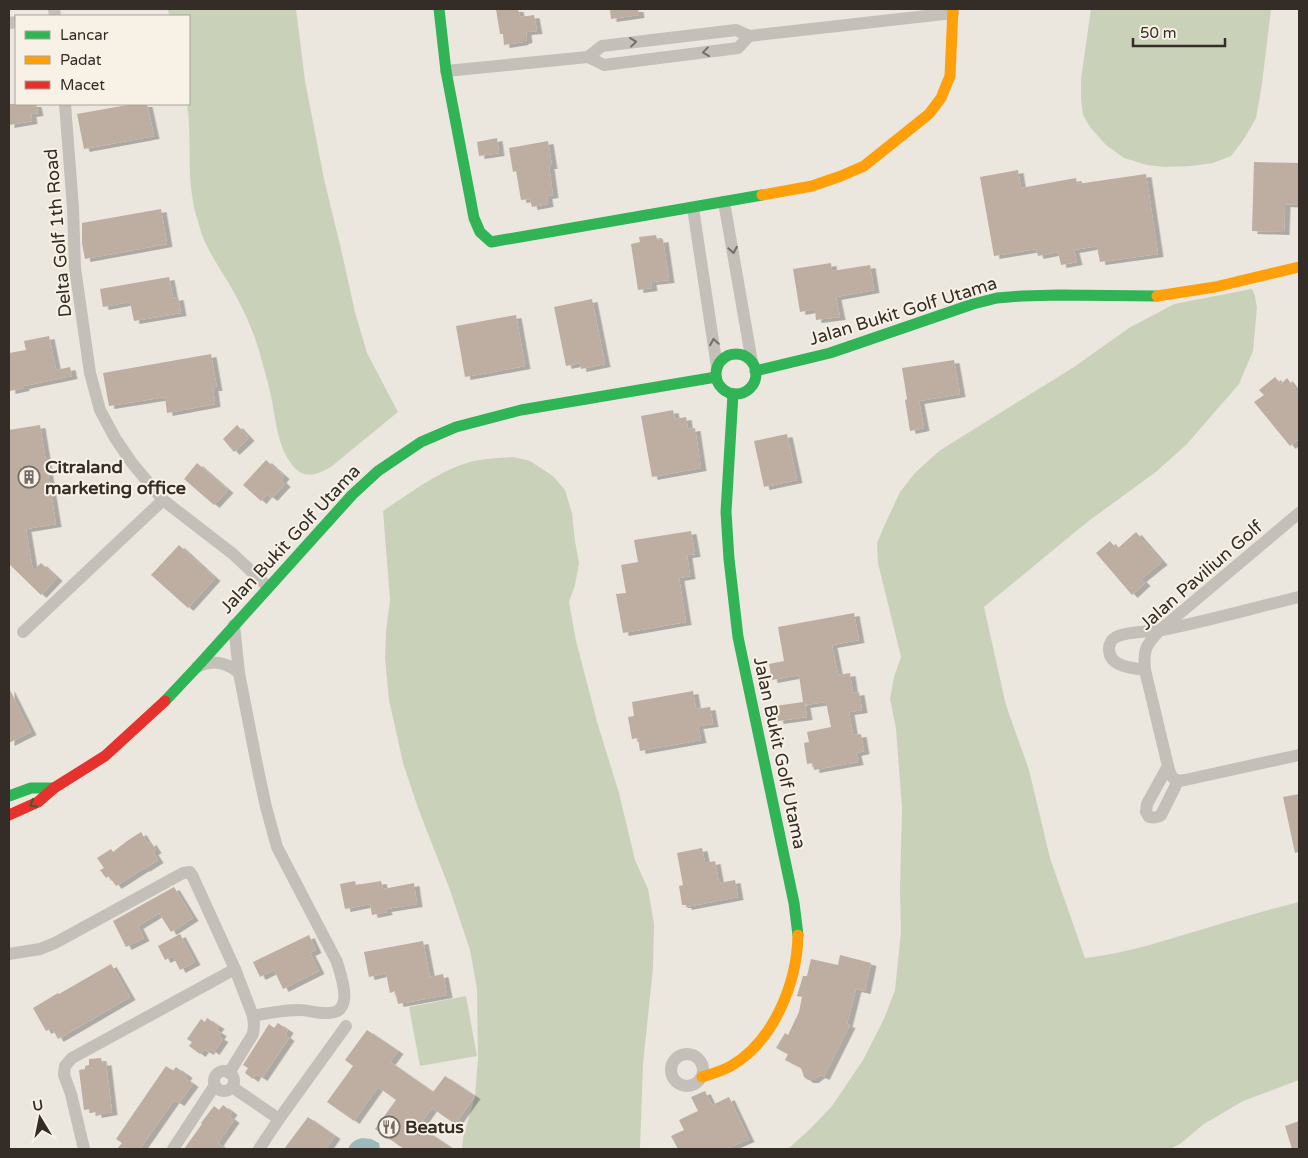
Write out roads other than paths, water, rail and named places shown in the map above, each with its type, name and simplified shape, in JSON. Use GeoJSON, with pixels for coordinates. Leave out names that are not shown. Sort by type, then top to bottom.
{"type":"FeatureCollection","features":[{"type":"Feature","properties":{"kind":"street"},"geometry":{"type":"LineString","coordinates":[[439,9],[446,71],[477,229],[482,236],[491,242],[812,186],[864,166],[929,114],[941,98],[950,76],[953,11],[749,36],[736,30],[602,46],[588,57]]}},
{"type":"Feature","properties":{"kind":"street"},"geometry":{"type":"LineString","coordinates":[[446,71],[588,57],[604,65],[738,48],[749,36]]}},
{"type":"Feature","properties":{"kind":"street","name":"Delta Golf 1th Road"},"geometry":{"type":"LineString","coordinates":[[65,105],[73,208],[75,268],[90,373],[100,410],[132,464],[163,500],[233,554],[268,587]]}},
{"type":"Feature","properties":{"kind":"street"},"geometry":{"type":"LineString","coordinates":[[693,208],[718,382],[724,390],[733,394],[745,392],[754,383],[756,377],[724,202]]}},
{"type":"Feature","properties":{"kind":"street","name":"Jalan Bukit Golf Utama"},"geometry":{"type":"LineString","coordinates":[[754,367],[830,353],[973,304],[997,298],[1059,295],[1152,297],[1215,287],[1299,268]]}},
{"type":"Feature","properties":{"kind":"street"},"geometry":{"type":"LineString","coordinates":[[717,372],[722,360],[733,354],[741,355],[754,367]]}},
{"type":"Feature","properties":{"kind":"street","name":"Jalan Bukit Golf Utama"},"geometry":{"type":"LineString","coordinates":[[9,815],[38,802],[54,788],[105,756],[161,705],[197,667],[352,495],[378,471],[421,442],[456,427],[521,410],[717,372]]}},
{"type":"Feature","properties":{"kind":"street","name":"Jalan Bukit Golf Utama"},"geometry":{"type":"LineString","coordinates":[[702,1077],[724,1070],[738,1062],[771,1026],[786,996],[795,964],[798,935],[794,903],[738,638],[726,512],[733,394]]}},
{"type":"Feature","properties":{"kind":"street"},"geometry":{"type":"LineString","coordinates":[[23,632],[163,500]]}},
{"type":"Feature","properties":{"kind":"street","name":"Jalan Paviliun Golf"},"geometry":{"type":"LineString","coordinates":[[1178,781],[1170,774],[1145,670],[1143,656],[1148,642],[1299,513]]}},
{"type":"Feature","properties":{"kind":"street"},"geometry":{"type":"LineString","coordinates":[[1145,670],[1124,667],[1116,662],[1110,656],[1108,648],[1111,642],[1116,637],[1125,634],[1160,630],[1299,597]]}},
{"type":"Feature","properties":{"kind":"street"},"geometry":{"type":"LineString","coordinates":[[234,625],[239,673],[258,773],[277,847],[337,962],[345,997],[344,1005],[338,1011],[330,1013],[299,1010],[253,1016]]}},
{"type":"Feature","properties":{"kind":"street"},"geometry":{"type":"LineString","coordinates":[[197,667],[219,662],[226,664],[239,673]]}},
{"type":"Feature","properties":{"kind":"street"},"geometry":{"type":"LineString","coordinates":[[1168,766],[1147,804],[1146,812],[1149,817],[1161,815],[1178,781],[1299,755]]}},
{"type":"Feature","properties":{"kind":"street"},"geometry":{"type":"LineString","coordinates":[[9,796],[31,788],[54,788]]}},
{"type":"Feature","properties":{"kind":"street"},"geometry":{"type":"LineString","coordinates":[[9,954],[40,949],[55,943],[183,873],[190,872],[235,969],[253,1016],[253,1034],[229,1073]]}},
{"type":"Feature","properties":{"kind":"street"},"geometry":{"type":"LineString","coordinates":[[84,1149],[71,1094],[64,1075],[65,1066],[72,1058],[235,969]]}},
{"type":"Feature","properties":{"kind":"street"},"geometry":{"type":"LineString","coordinates":[[259,1149],[346,1026]]}},
{"type":"Feature","properties":{"kind":"street"},"geometry":{"type":"LineString","coordinates":[[221,1072],[229,1073],[233,1079],[232,1086],[229,1089],[221,1090],[215,1085],[214,1079],[221,1072]]}},
{"type":"Feature","properties":{"kind":"street"},"geometry":{"type":"LineString","coordinates":[[173,1149],[215,1085]]}},
{"type":"Feature","properties":{"kind":"street"},"geometry":{"type":"LineString","coordinates":[[232,1086],[279,1119]]}},
{"type":"Feature","properties":{"kind":"water"},"geometry":{"type":"Polygon","coordinates":[[[362,1138],[371,1139],[379,1143],[380,1149],[348,1149],[350,1145],[362,1138]]]}},
{"type":"Feature","properties":{"kind":"place","name":"Citraland marketing office"},"geometry":{"type":"Point","coordinates":[29,477]}},
{"type":"Feature","properties":{"kind":"place","name":"Beatus"},"geometry":{"type":"Point","coordinates":[389,1127]}}]}
